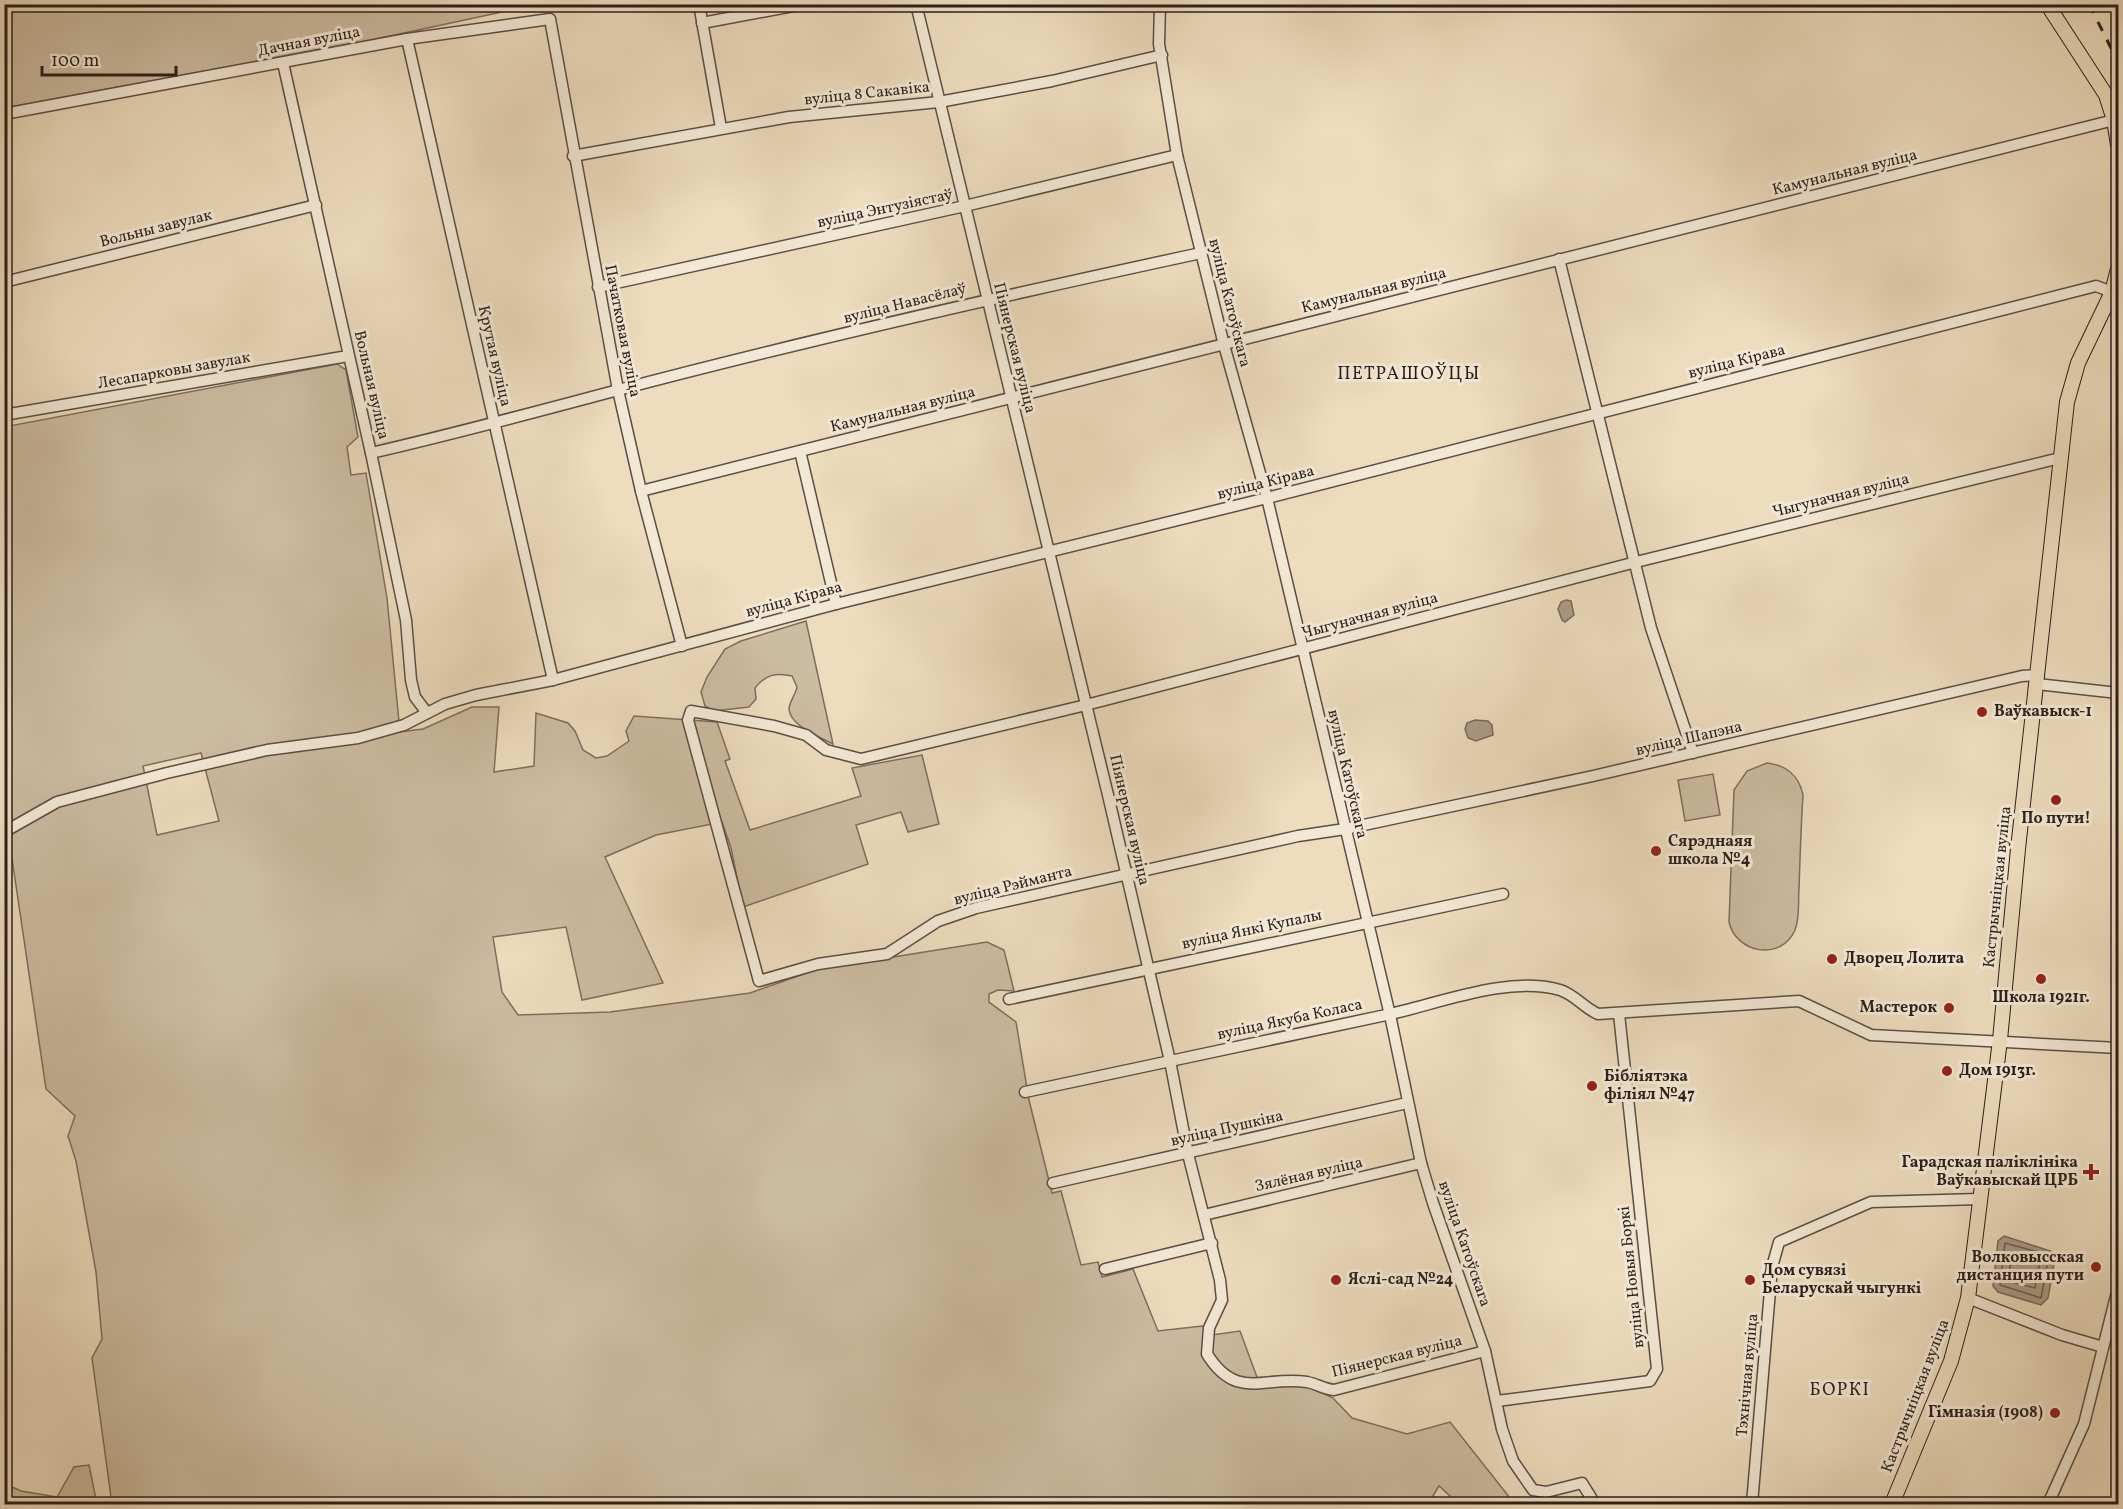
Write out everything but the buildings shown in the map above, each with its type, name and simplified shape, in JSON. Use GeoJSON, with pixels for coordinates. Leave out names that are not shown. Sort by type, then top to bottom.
{"type":"FeatureCollection","features":[{"type":"Feature","properties":{"kind":"main road"},"geometry":{"type":"LineString","coordinates":[[2047,4],[2106,95],[2114,120],[2118,145]]}},
{"type":"Feature","properties":{"kind":"main road","name":"Кастрычніцкая вуліца"},"geometry":{"type":"LineString","coordinates":[[1892,1504],[1950,1361],[1968,1298],[2000,1040],[2018,849],[2067,402],[2078,363],[2112,292],[2118,269]]}},
{"type":"Feature","properties":{"kind":"street"},"geometry":{"type":"LineString","coordinates":[[699,4],[721,128]]}},
{"type":"Feature","properties":{"kind":"street"},"geometry":{"type":"LineString","coordinates":[[702,22],[804,4]]}},
{"type":"Feature","properties":{"kind":"street","name":"Піянерская вуліца"},"geometry":{"type":"LineString","coordinates":[[916,4],[1127,874],[1170,1061],[1188,1154],[1212,1243],[1221,1299],[1209,1328],[1207,1354],[1224,1376],[1251,1386],[1308,1382],[1322,1389],[1334,1389],[1485,1351]]}},
{"type":"Feature","properties":{"kind":"street","name":"вуліца Катоўскага"},"geometry":{"type":"LineString","coordinates":[[1160,4],[1161,56],[1177,155],[1224,345],[1267,498],[1390,1015],[1407,1103],[1433,1203],[1485,1351],[1502,1429],[1513,1461],[1533,1490],[1546,1492],[1582,1483],[1594,1504]]}},
{"type":"Feature","properties":{"kind":"street","name":"Дачная вуліца"},"geometry":{"type":"LineString","coordinates":[[4,114],[407,39],[550,19]]}},
{"type":"Feature","properties":{"kind":"street","name":"Пачатковая вуліца"},"geometry":{"type":"LineString","coordinates":[[550,19],[573,156],[618,390],[641,491],[682,646]]}},
{"type":"Feature","properties":{"kind":"street","name":"Крутая вуліца"},"geometry":{"type":"LineString","coordinates":[[407,39],[553,680]]}},
{"type":"Feature","properties":{"kind":"street","name":"вуліца 8 Сакавіка"},"geometry":{"type":"LineString","coordinates":[[573,156],[789,117],[939,102],[1052,81],[1161,56]]}},
{"type":"Feature","properties":{"kind":"street","name":"Вольная вуліца"},"geometry":{"type":"LineString","coordinates":[[282,63],[316,205],[406,620],[411,680],[416,697],[427,713]]}},
{"type":"Feature","properties":{"kind":"street","name":"Камунальная вуліца"},"geometry":{"type":"LineString","coordinates":[[641,491],[2114,120]]}},
{"type":"Feature","properties":{"kind":"street","name":"вуліца Энтузіястаў"},"geometry":{"type":"LineString","coordinates":[[598,287],[966,206],[1177,155]]}},
{"type":"Feature","properties":{"kind":"street","name":"Вольны завулак"},"geometry":{"type":"LineString","coordinates":[[4,282],[316,205]]}},
{"type":"Feature","properties":{"kind":"street","name":"вуліца Навасёлаў"},"geometry":{"type":"LineString","coordinates":[[371,453],[494,425],[618,390],[986,299],[1201,253]]}},
{"type":"Feature","properties":{"kind":"street"},"geometry":{"type":"LineString","coordinates":[[1559,259],[1651,628],[1693,753]]}},
{"type":"Feature","properties":{"kind":"street","name":"вуліца Кірава"},"geometry":{"type":"LineString","coordinates":[[4,832],[57,802],[167,772],[267,750],[358,738],[404,725],[446,704],[476,695],[553,680],[836,604],[1267,498],[2097,286],[2112,292]]}},
{"type":"Feature","properties":{"kind":"street","name":"Лесапарковы завулак"},"geometry":{"type":"LineString","coordinates":[[4,415],[348,356]]}},
{"type":"Feature","properties":{"kind":"street"},"geometry":{"type":"LineString","coordinates":[[800,451],[836,604]]}},
{"type":"Feature","properties":{"kind":"street","name":"Чыгуначная вуліца"},"geometry":{"type":"LineString","coordinates":[[691,711],[774,726],[806,735],[826,750],[861,759],[1086,705],[1636,562],[2060,458]]}},
{"type":"Feature","properties":{"kind":"street","name":"вуліца Шапэна"},"geometry":{"type":"LineString","coordinates":[[1345,829],[1693,753],[2011,678],[2038,679],[2118,693]]}},
{"type":"Feature","properties":{"kind":"street","name":"вуліца Рэйманта"},"geometry":{"type":"LineString","coordinates":[[691,711],[688,720],[759,981],[818,964],[887,954],[938,921],[976,908],[1298,836],[1345,829]]}},
{"type":"Feature","properties":{"kind":"street","name":"вуліца Янкі Купалы"},"geometry":{"type":"LineString","coordinates":[[1009,999],[1366,921],[1503,894]]}},
{"type":"Feature","properties":{"kind":"street","name":"вуліца Якуба Коласа"},"geometry":{"type":"LineString","coordinates":[[1025,1092],[1390,1015],[1491,989],[1530,987],[1562,990],[1587,1009],[1598,1014],[1619,1014]]}},
{"type":"Feature","properties":{"kind":"street"},"geometry":{"type":"LineString","coordinates":[[1619,1014],[1710,1005],[1799,1001],[1872,1035],[2118,1048]]}},
{"type":"Feature","properties":{"kind":"street","name":"вуліца Новыя Боркі"},"geometry":{"type":"LineString","coordinates":[[1497,1401],[1650,1381],[1656,1369],[1619,1014]]}},
{"type":"Feature","properties":{"kind":"street","name":"вуліца Пушкіна"},"geometry":{"type":"LineString","coordinates":[[1053,1184],[1407,1103]]}},
{"type":"Feature","properties":{"kind":"street","name":"Зялёная вуліца"},"geometry":{"type":"LineString","coordinates":[[1204,1215],[1422,1164]]}},
{"type":"Feature","properties":{"kind":"street","name":"Тэхнічная вуліца"},"geometry":{"type":"LineString","coordinates":[[1752,1504],[1772,1266],[1779,1242],[1871,1202],[1980,1199]]}},
{"type":"Feature","properties":{"kind":"street"},"geometry":{"type":"LineString","coordinates":[[1105,1269],[1212,1243]]}},
{"type":"Feature","properties":{"kind":"street"},"geometry":{"type":"LineString","coordinates":[[2048,1504],[2084,1424],[2118,1288]]}},
{"type":"Feature","properties":{"kind":"street"},"geometry":{"type":"LineString","coordinates":[[1968,1298],[2062,1335],[2103,1347]]}},
{"type":"Feature","properties":{"kind":"shaded area"},"geometry":{"type":"Polygon","coordinates":[[[5,4],[534,5],[367,41],[5,108],[5,4]]]}},
{"type":"Feature","properties":{"kind":"shaded area"},"geometry":{"type":"Polygon","coordinates":[[[337,364],[346,370],[358,437],[347,447],[351,475],[366,473],[387,598],[400,732],[423,729],[472,707],[499,707],[494,772],[534,766],[536,713],[568,723],[575,731],[583,750],[596,758],[607,756],[629,741],[626,731],[634,716],[717,722],[730,759],[725,761],[750,830],[861,796],[852,768],[922,755],[939,824],[908,832],[901,812],[856,825],[868,864],[743,907],[731,848],[722,822],[656,835],[605,857],[663,983],[582,1000],[566,927],[493,937],[502,992],[518,1015],[610,1012],[750,993],[818,969],[987,942],[1004,950],[1014,991],[998,990],[989,994],[989,1002],[1016,1022],[1029,1100],[1052,1193],[1061,1191],[1081,1265],[1098,1262],[1102,1277],[1133,1269],[1158,1331],[1202,1326],[1212,1335],[1240,1331],[1261,1388],[1306,1385],[1333,1398],[1352,1418],[1407,1434],[1450,1422],[1510,1498],[1510,1504],[1459,1504],[1439,1486],[1428,1504],[112,1504],[92,1358],[102,1339],[96,1272],[76,1161],[68,1136],[75,1116],[46,1089],[5,811],[4,427],[337,364]],[[201,753],[143,766],[157,835],[219,821],[201,753]]]}},
{"type":"Feature","properties":{"kind":"shaded area"},"geometry":{"type":"Polygon","coordinates":[[[806,621],[833,744],[794,721],[789,706],[797,687],[792,676],[781,674],[767,677],[755,688],[756,699],[749,707],[714,711],[705,706],[701,692],[707,677],[725,649],[741,641],[806,621]]]}},
{"type":"Feature","properties":{"kind":"shaded area"},"geometry":{"type":"Polygon","coordinates":[[[1767,763],[1786,769],[1795,777],[1801,788],[1803,795],[1801,842],[1797,925],[1788,940],[1780,947],[1759,950],[1740,941],[1733,933],[1729,922],[1734,790],[1747,771],[1767,763]]]}},
{"type":"Feature","properties":{"kind":"shaded area"},"geometry":{"type":"Polygon","coordinates":[[[1713,774],[1720,815],[1685,821],[1678,780],[1713,774]]]}},
{"type":"Feature","properties":{"kind":"shaded area"},"geometry":{"type":"Polygon","coordinates":[[[89,1465],[97,1504],[5,1504],[5,1484],[21,1491],[57,1497],[74,1467],[89,1465]]]}},
{"type":"Feature","properties":{"kind":"water"},"geometry":{"type":"Polygon","coordinates":[[[1571,601],[1574,615],[1565,622],[1558,609],[1561,602],[1571,601]]]}},
{"type":"Feature","properties":{"kind":"water"},"geometry":{"type":"Polygon","coordinates":[[[1475,720],[1488,721],[1492,725],[1493,735],[1476,741],[1468,738],[1465,729],[1467,723],[1475,720]]]}},
{"type":"Feature","properties":{"kind":"water"},"geometry":{"type":"Polygon","coordinates":[[[2004,1236],[2056,1253],[2048,1298],[2041,1305],[1998,1292],[1993,1286],[1998,1241],[2004,1236]]]}},
{"type":"Feature","properties":{"kind":"railway"},"geometry":{"type":"LineString","coordinates":[[2089,4],[2118,62]]}},
{"type":"Feature","properties":{"kind":"place","name":"Ваўкавыск-1"},"geometry":{"type":"Point","coordinates":[1982,712]}},
{"type":"Feature","properties":{"kind":"place","name":"По пути!"},"geometry":{"type":"Point","coordinates":[2056,800]}},
{"type":"Feature","properties":{"kind":"place","name":"Сярэднаяя школа №4"},"geometry":{"type":"Point","coordinates":[1656,851]}},
{"type":"Feature","properties":{"kind":"place","name":"Дворец Лолита"},"geometry":{"type":"Point","coordinates":[1832,959]}},
{"type":"Feature","properties":{"kind":"place","name":"Школа 1921г."},"geometry":{"type":"Point","coordinates":[2041,979]}},
{"type":"Feature","properties":{"kind":"place","name":"Мастерок"},"geometry":{"type":"Point","coordinates":[1949,1008]}},
{"type":"Feature","properties":{"kind":"place","name":"Дом 1913г."},"geometry":{"type":"Point","coordinates":[1947,1071]}},
{"type":"Feature","properties":{"kind":"place","name":"Бібліятэка філіял №47"},"geometry":{"type":"Point","coordinates":[1592,1086]}},
{"type":"Feature","properties":{"kind":"place","name":"Гарадская паліклініка Ваўкавыскай ЦРБ"},"geometry":{"type":"Point","coordinates":[2091,1172]}},
{"type":"Feature","properties":{"kind":"place","name":"Волковысская дистанция пути"},"geometry":{"type":"Point","coordinates":[2096,1267]}},
{"type":"Feature","properties":{"kind":"place","name":"Яслі-сад №24"},"geometry":{"type":"Point","coordinates":[1336,1280]}},
{"type":"Feature","properties":{"kind":"place","name":"Дом сувязі Беларускай чыгункі"},"geometry":{"type":"Point","coordinates":[1750,1280]}},
{"type":"Feature","properties":{"kind":"place","name":"Гімназія (1908)"},"geometry":{"type":"Point","coordinates":[2055,1413]}},
{"type":"Feature","properties":{"kind":"district","name":"ПЕТРАШОЎЦЫ"},"geometry":{"type":"Point","coordinates":[1409,374]}},
{"type":"Feature","properties":{"kind":"district","name":"БОРКІ"},"geometry":{"type":"Point","coordinates":[1840,1390]}}]}
